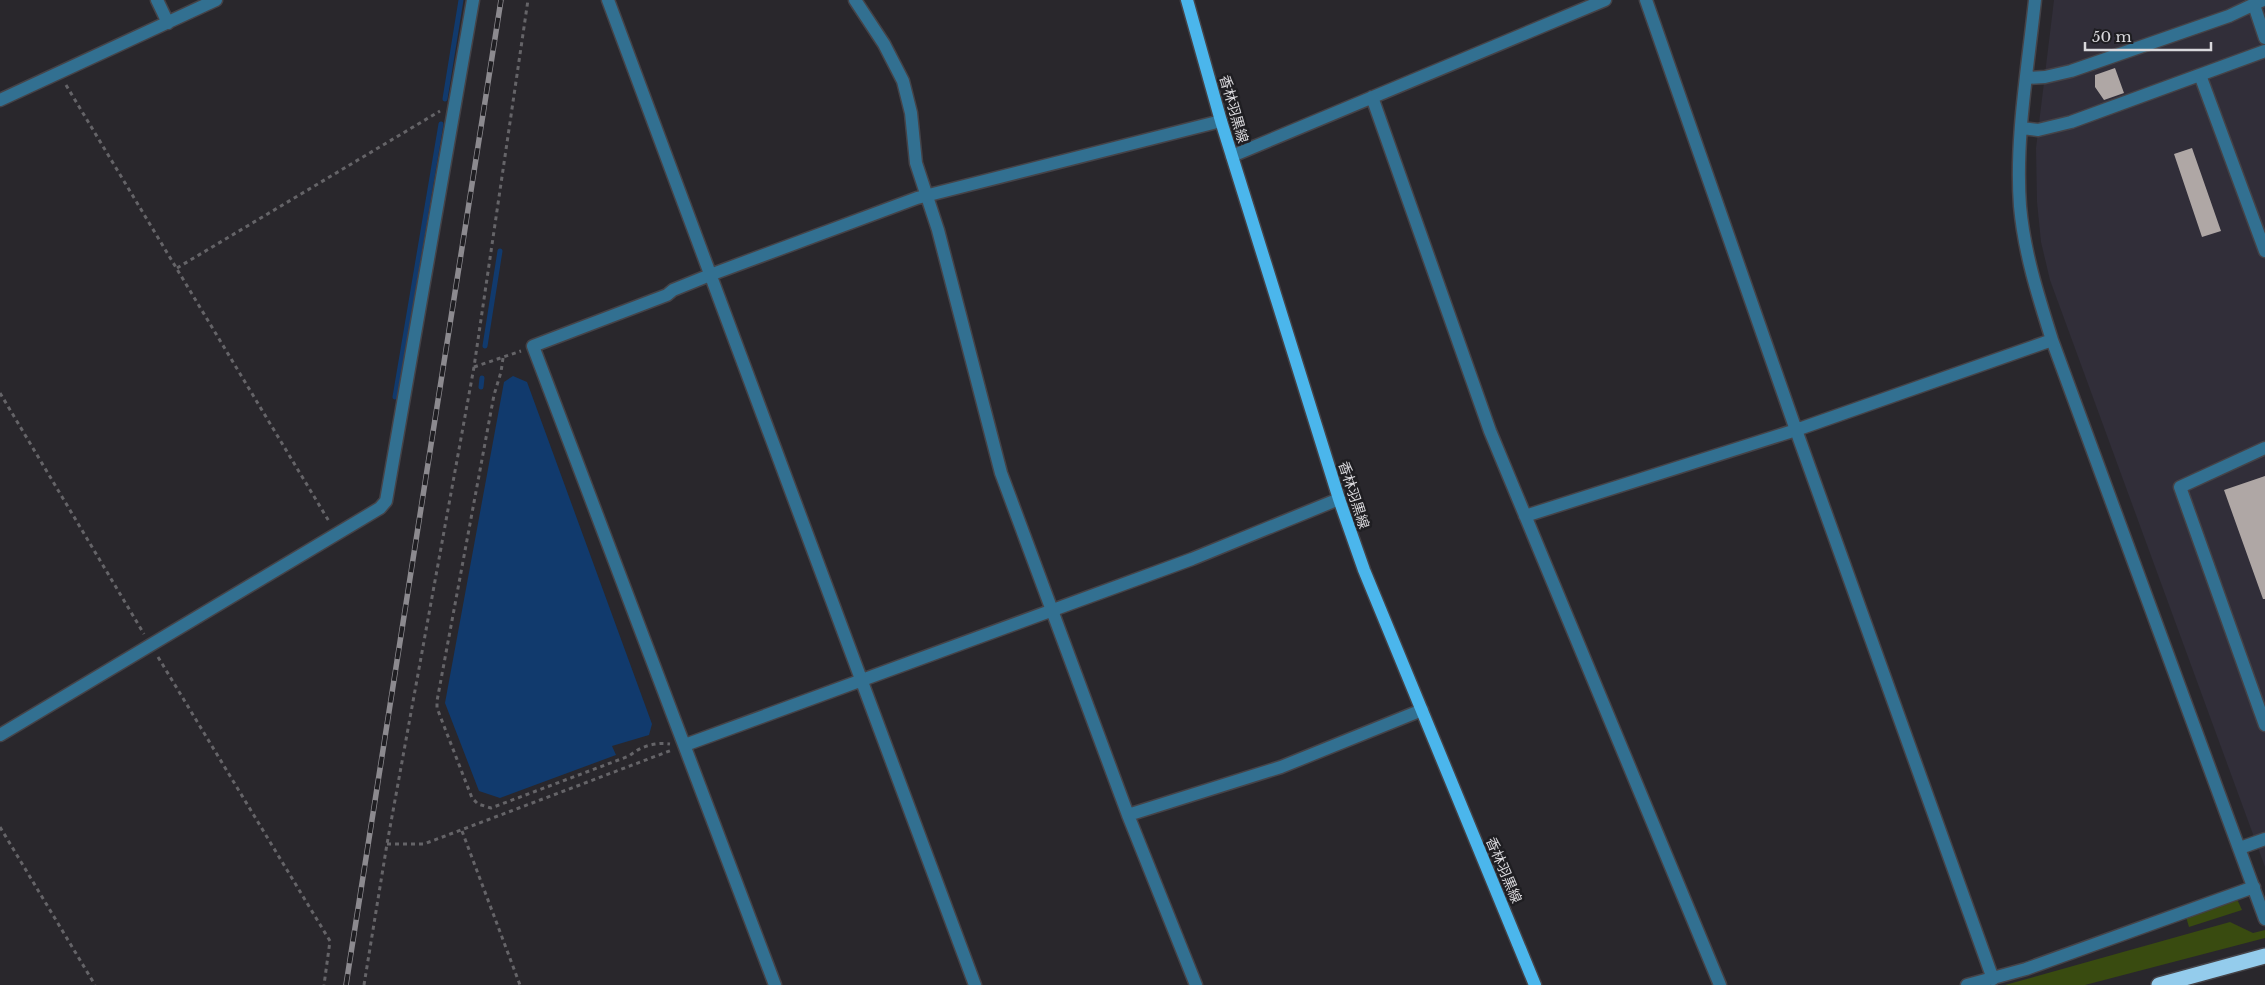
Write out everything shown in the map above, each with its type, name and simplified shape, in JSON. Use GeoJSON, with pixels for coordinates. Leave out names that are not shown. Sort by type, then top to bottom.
{"type":"FeatureCollection","features":[{"type":"Feature","properties":{"kind":"highway"},"geometry":{"type":"LineString","coordinates":[[2159,985],[2265,956]]}},
{"type":"Feature","properties":{"kind":"main road","name":"香林羽黒線"},"geometry":{"type":"LineString","coordinates":[[1187,0],[1221,121],[1339,499],[1364,570],[1535,985]]}},
{"type":"Feature","properties":{"kind":"street"},"geometry":{"type":"LineString","coordinates":[[157,0],[168,23]]}},
{"type":"Feature","properties":{"kind":"street"},"geometry":{"type":"LineString","coordinates":[[0,100],[216,0]]}},
{"type":"Feature","properties":{"kind":"street"},"geometry":{"type":"LineString","coordinates":[[0,736],[380,508],[386,501],[472,0]]}},
{"type":"Feature","properties":{"kind":"street"},"geometry":{"type":"LineString","coordinates":[[608,0],[975,985]]}},
{"type":"Feature","properties":{"kind":"street"},"geometry":{"type":"LineString","coordinates":[[855,0],[884,44],[903,81],[911,113],[916,163],[943,249],[1001,473],[1128,814],[1196,985]]}},
{"type":"Feature","properties":{"kind":"street"},"geometry":{"type":"LineString","coordinates":[[1232,156],[1605,0]]}},
{"type":"Feature","properties":{"kind":"street"},"geometry":{"type":"LineString","coordinates":[[1646,0],[1796,430],[1993,979]]}},
{"type":"Feature","properties":{"kind":"street"},"geometry":{"type":"LineString","coordinates":[[2035,0],[2022,128],[2020,206],[2034,281],[2052,340],[2254,887],[2262,900],[2265,918]]}},
{"type":"Feature","properties":{"kind":"street"},"geometry":{"type":"LineString","coordinates":[[2027,78],[2045,78],[2071,70],[2258,3],[2265,38]]}},
{"type":"Feature","properties":{"kind":"street"},"geometry":{"type":"LineString","coordinates":[[2022,128],[2038,130],[2071,122],[2265,51]]}},
{"type":"Feature","properties":{"kind":"street"},"geometry":{"type":"LineString","coordinates":[[2200,75],[2265,251]]}},
{"type":"Feature","properties":{"kind":"street"},"geometry":{"type":"LineString","coordinates":[[1372,97],[1490,431],[1720,985]]}},
{"type":"Feature","properties":{"kind":"street"},"geometry":{"type":"LineString","coordinates":[[775,985],[686,745],[533,346],[667,295],[672,290],[710,275],[927,196],[1221,121]]}},
{"type":"Feature","properties":{"kind":"street"},"geometry":{"type":"LineString","coordinates":[[1525,516],[1796,430],[2052,340]]}},
{"type":"Feature","properties":{"kind":"street"},"geometry":{"type":"LineString","coordinates":[[2265,448],[2180,487],[2265,726]]}},
{"type":"Feature","properties":{"kind":"street"},"geometry":{"type":"LineString","coordinates":[[686,745],[1051,609],[1192,559],[1339,499]]}},
{"type":"Feature","properties":{"kind":"street"},"geometry":{"type":"LineString","coordinates":[[1128,814],[1281,767],[1422,710]]}},
{"type":"Feature","properties":{"kind":"street"},"geometry":{"type":"LineString","coordinates":[[2240,848],[2265,839]]}},
{"type":"Feature","properties":{"kind":"street"},"geometry":{"type":"LineString","coordinates":[[1967,985],[1993,979],[2254,887]]}},
{"type":"Feature","properties":{"kind":"path"},"geometry":{"type":"LineString","coordinates":[[364,985],[387,844],[474,366],[528,0]]}},
{"type":"Feature","properties":{"kind":"path"},"geometry":{"type":"LineString","coordinates":[[60,73],[337,534]]}},
{"type":"Feature","properties":{"kind":"path"},"geometry":{"type":"LineString","coordinates":[[177,268],[438,111],[452,113]]}},
{"type":"Feature","properties":{"kind":"path"},"geometry":{"type":"LineString","coordinates":[[474,366],[503,358],[533,346]]}},
{"type":"Feature","properties":{"kind":"path"},"geometry":{"type":"LineString","coordinates":[[503,358],[494,395],[437,701],[437,708],[472,798],[478,804],[491,808],[629,756],[636,750],[658,742],[686,745]]}},
{"type":"Feature","properties":{"kind":"path"},"geometry":{"type":"LineString","coordinates":[[0,393],[330,941],[324,985]]}},
{"type":"Feature","properties":{"kind":"path"},"geometry":{"type":"LineString","coordinates":[[387,844],[424,844],[686,745]]}},
{"type":"Feature","properties":{"kind":"path"},"geometry":{"type":"LineString","coordinates":[[0,827],[95,985]]}},
{"type":"Feature","properties":{"kind":"path"},"geometry":{"type":"LineString","coordinates":[[462,831],[520,985]]}},
{"type":"Feature","properties":{"kind":"shaded area"},"geometry":{"type":"Polygon","coordinates":[[[2054,0],[2265,0],[2265,867],[2050,280],[2041,242],[2037,202],[2036,148],[2054,0]]]}},
{"type":"Feature","properties":{"kind":"green space"},"geometry":{"type":"Polygon","coordinates":[[[2237,899],[2242,910],[2189,927],[2186,917],[2237,899]]]}},
{"type":"Feature","properties":{"kind":"green space"},"geometry":{"type":"Polygon","coordinates":[[[2230,922],[2253,933],[2265,930],[2265,938],[2085,985],[2005,985],[2230,922]]]}},
{"type":"Feature","properties":{"kind":"water"},"geometry":{"type":"Polygon","coordinates":[[[513,376],[527,382],[652,724],[649,735],[612,746],[616,755],[500,798],[479,791],[445,703],[504,382],[513,376]]]}},
{"type":"Feature","properties":{"kind":"building"},"geometry":{"type":"Polygon","coordinates":[[[2115,68],[2124,93],[2104,100],[2095,87],[2095,75],[2115,68]]]}},
{"type":"Feature","properties":{"kind":"building"},"geometry":{"type":"Polygon","coordinates":[[[2192,148],[2221,231],[2202,237],[2174,154],[2192,148]]]}},
{"type":"Feature","properties":{"kind":"building"},"geometry":{"type":"Polygon","coordinates":[[[2265,476],[2265,599],[2263,599],[2224,490],[2265,476]]]}},
{"type":"Feature","properties":{"kind":"waterway"},"geometry":{"type":"LineString","coordinates":[[445,99],[461,0]]}},
{"type":"Feature","properties":{"kind":"waterway"},"geometry":{"type":"LineString","coordinates":[[395,397],[441,124]]}},
{"type":"Feature","properties":{"kind":"waterway"},"geometry":{"type":"LineString","coordinates":[[485,346],[500,251]]}},
{"type":"Feature","properties":{"kind":"waterway"},"geometry":{"type":"LineString","coordinates":[[481,387],[482,378]]}},
{"type":"Feature","properties":{"kind":"railway"},"geometry":{"type":"LineString","coordinates":[[346,985],[501,0]]}}]}
